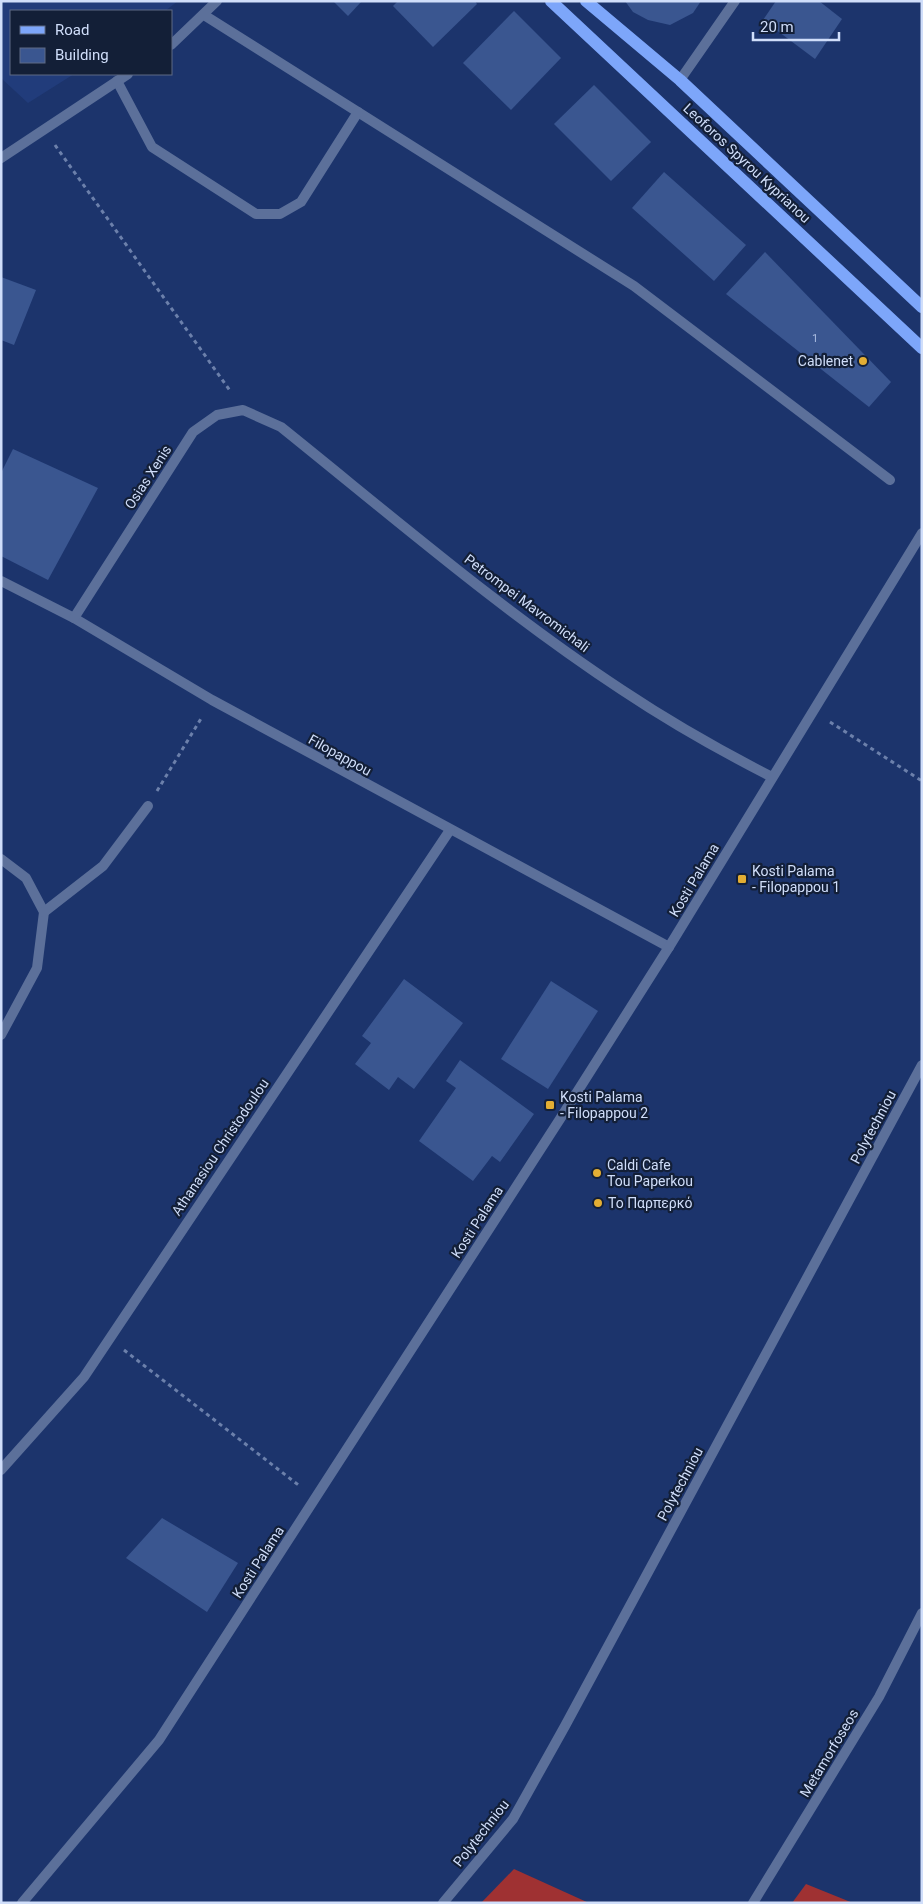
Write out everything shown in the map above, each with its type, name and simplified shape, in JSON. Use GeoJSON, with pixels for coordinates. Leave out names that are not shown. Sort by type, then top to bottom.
{"type":"FeatureCollection","features":[{"type":"Feature","properties":{"kind":"main road","name":"Leoforos Spyrou Kyprianou"},"geometry":{"type":"LineString","coordinates":[[551,1],[922,348]]}},
{"type":"Feature","properties":{"kind":"main road","name":"Leoforos Spyrou Kyprianou"},"geometry":{"type":"LineString","coordinates":[[586,1],[680,80],[922,307]]}},
{"type":"Feature","properties":{"kind":"street"},"geometry":{"type":"LineString","coordinates":[[172,44],[218,1]]}},
{"type":"Feature","properties":{"kind":"street"},"geometry":{"type":"LineString","coordinates":[[680,80],[735,1]]}},
{"type":"Feature","properties":{"kind":"street"},"geometry":{"type":"LineString","coordinates":[[204,14],[634,286],[890,480]]}},
{"type":"Feature","properties":{"kind":"street"},"geometry":{"type":"LineString","coordinates":[[1,158],[127,75]]}},
{"type":"Feature","properties":{"kind":"street"},"geometry":{"type":"LineString","coordinates":[[117,82],[152,147],[256,214],[280,214],[301,202],[358,112]]}},
{"type":"Feature","properties":{"kind":"street","name":"Petrompei Mavromichali"},"geometry":{"type":"LineString","coordinates":[[243,410],[281,427],[520,618],[622,691],[721,751],[772,777]]}},
{"type":"Feature","properties":{"kind":"street","name":"Osias Xenis"},"geometry":{"type":"LineString","coordinates":[[74,618],[193,432],[217,415],[243,410]]}},
{"type":"Feature","properties":{"kind":"street","name":"Kosti Palama"},"geometry":{"type":"LineString","coordinates":[[22,1903],[159,1740],[669,947],[812,710],[922,533]]}},
{"type":"Feature","properties":{"kind":"street","name":"Filopappou"},"geometry":{"type":"LineString","coordinates":[[1,581],[74,618],[212,700],[669,947]]}},
{"type":"Feature","properties":{"kind":"street"},"geometry":{"type":"LineString","coordinates":[[44,912],[103,866],[148,806]]}},
{"type":"Feature","properties":{"kind":"street","name":"Athanasiou Christodoulou"},"geometry":{"type":"LineString","coordinates":[[1,1470],[84,1377],[450,830]]}},
{"type":"Feature","properties":{"kind":"street"},"geometry":{"type":"LineString","coordinates":[[1,859],[26,878],[44,912],[37,968],[1,1035]]}},
{"type":"Feature","properties":{"kind":"street","name":"Polytechniou"},"geometry":{"type":"LineString","coordinates":[[443,1903],[513,1819],[922,1065]]}},
{"type":"Feature","properties":{"kind":"street","name":"Metamorfoseos"},"geometry":{"type":"LineString","coordinates":[[753,1903],[879,1697],[922,1613]]}},
{"type":"Feature","properties":{"kind":"path"},"geometry":{"type":"LineString","coordinates":[[44,130],[243,410]]}},
{"type":"Feature","properties":{"kind":"path"},"geometry":{"type":"LineString","coordinates":[[148,806],[212,700]]}},
{"type":"Feature","properties":{"kind":"path"},"geometry":{"type":"LineString","coordinates":[[812,710],[922,781]]}},
{"type":"Feature","properties":{"kind":"path"},"geometry":{"type":"LineString","coordinates":[[109,1338],[316,1498]]}},
{"type":"Feature","properties":{"kind":"shaded area"},"geometry":{"type":"Polygon","coordinates":[[[1,1],[178,1],[166,10],[10,10],[10,75],[72,75],[28,103],[1,78],[1,1]]]}},
{"type":"Feature","properties":{"kind":"shaded area"},"geometry":{"type":"Polygon","coordinates":[[[514,1869],[589,1903],[481,1903],[514,1869]]]}},
{"type":"Feature","properties":{"kind":"shaded area"},"geometry":{"type":"Polygon","coordinates":[[[806,1884],[853,1903],[792,1903],[806,1884]]]}},
{"type":"Feature","properties":{"kind":"building"},"geometry":{"type":"Polygon","coordinates":[[[333,1],[362,1],[348,16],[333,1]]]}},
{"type":"Feature","properties":{"kind":"building"},"geometry":{"type":"Polygon","coordinates":[[[398,1],[475,1],[477,4],[433,47],[393,6],[398,1]]]}},
{"type":"Feature","properties":{"kind":"building"},"geometry":{"type":"Polygon","coordinates":[[[625,1],[701,1],[693,13],[670,25],[648,20],[633,12],[625,1]]]}},
{"type":"Feature","properties":{"kind":"building"},"geometry":{"type":"Polygon","coordinates":[[[776,1],[819,1],[842,19],[815,59],[763,20],[776,1]]]}},
{"type":"Feature","properties":{"kind":"building"},"geometry":{"type":"Polygon","coordinates":[[[514,11],[561,58],[511,110],[463,63],[514,11]]]}},
{"type":"Feature","properties":{"kind":"building"},"geometry":{"type":"Polygon","coordinates":[[[594,85],[651,142],[611,181],[554,124],[594,85]]]}},
{"type":"Feature","properties":{"kind":"building"},"geometry":{"type":"Polygon","coordinates":[[[664,172],[746,245],[714,281],[632,208],[664,172]]]}},
{"type":"Feature","properties":{"kind":"building"},"geometry":{"type":"Polygon","coordinates":[[[765,252],[891,382],[869,407],[726,294],[765,252]]]}},
{"type":"Feature","properties":{"kind":"building"},"geometry":{"type":"Polygon","coordinates":[[[1,277],[36,290],[14,345],[1,340],[1,277]]]}},
{"type":"Feature","properties":{"kind":"building"},"geometry":{"type":"Polygon","coordinates":[[[13,449],[98,488],[48,580],[1,556],[1,473],[13,449]]]}},
{"type":"Feature","properties":{"kind":"building"},"geometry":{"type":"Polygon","coordinates":[[[404,979],[463,1023],[414,1089],[398,1077],[389,1090],[355,1064],[371,1043],[362,1036],[404,979]]]}},
{"type":"Feature","properties":{"kind":"building"},"geometry":{"type":"Polygon","coordinates":[[[551,981],[598,1011],[548,1089],[501,1059],[551,981]]]}},
{"type":"Feature","properties":{"kind":"building"},"geometry":{"type":"Polygon","coordinates":[[[460,1060],[534,1114],[500,1162],[492,1156],[473,1181],[419,1141],[456,1088],[446,1081],[460,1060]]]}},
{"type":"Feature","properties":{"kind":"building"},"geometry":{"type":"Polygon","coordinates":[[[162,1518],[238,1563],[207,1612],[126,1558],[162,1518]]]}},
{"type":"Feature","properties":{"kind":"place","name":"Cablenet"},"geometry":{"type":"Point","coordinates":[863,361]}},
{"type":"Feature","properties":{"kind":"place","name":"Kosti Palama - Filopappou 1"},"geometry":{"type":"Point","coordinates":[742,879]}},
{"type":"Feature","properties":{"kind":"place","name":"Kosti Palama - Filopappou 2"},"geometry":{"type":"Point","coordinates":[550,1105]}},
{"type":"Feature","properties":{"kind":"place","name":"Caldi Cafe Tou Paperkou"},"geometry":{"type":"Point","coordinates":[597,1173]}},
{"type":"Feature","properties":{"kind":"place","name":"Το Παρπερκό"},"geometry":{"type":"Point","coordinates":[598,1203]}}]}
